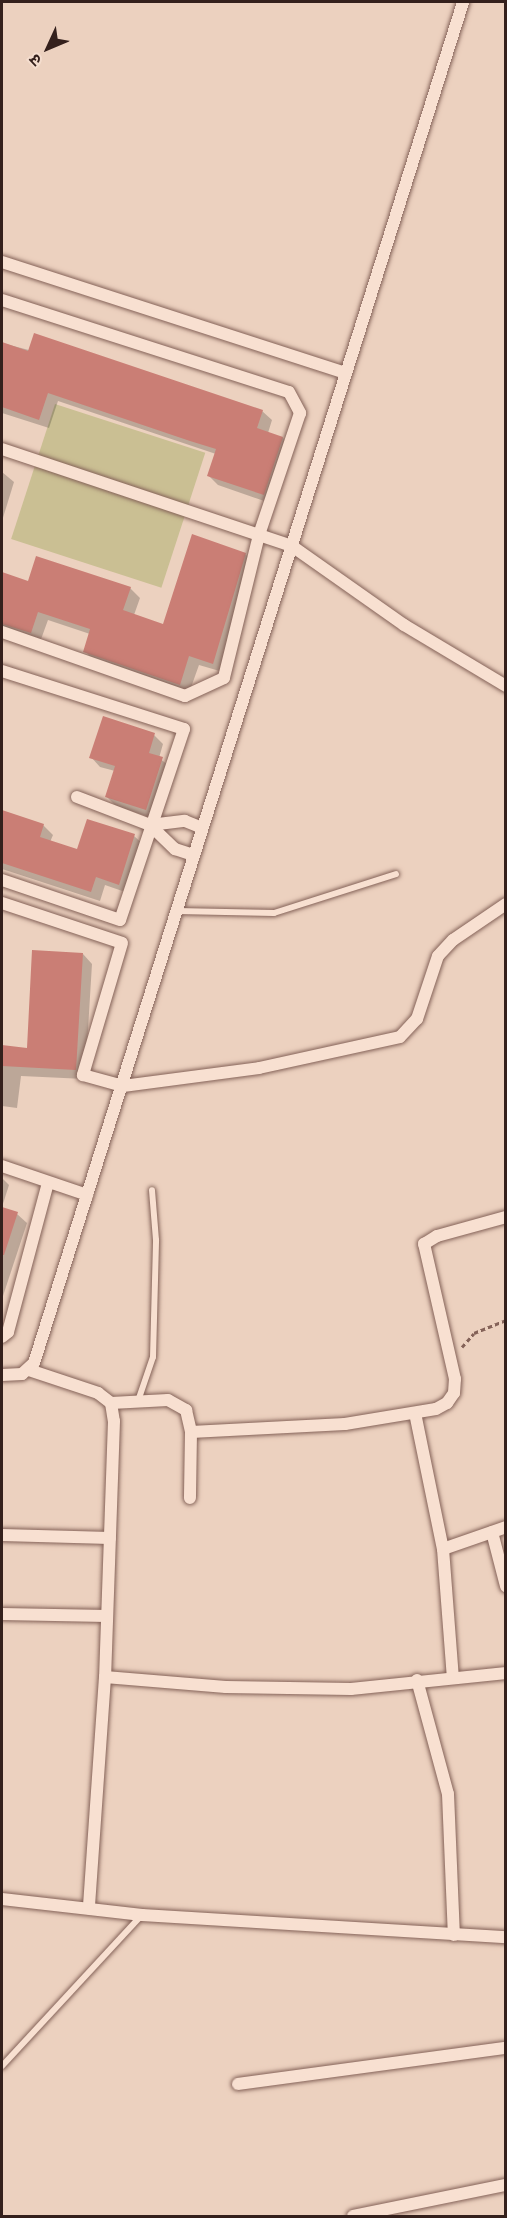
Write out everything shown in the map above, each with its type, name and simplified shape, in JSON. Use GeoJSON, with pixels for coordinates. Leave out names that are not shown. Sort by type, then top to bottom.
{"type":"FeatureCollection","features":[{"type":"Feature","properties":{"kind":"street"},"geometry":{"type":"LineString","coordinates":[[29,1370],[123,1086],[202,828],[463,2]]}},
{"type":"Feature","properties":{"kind":"street"},"geometry":{"type":"LineString","coordinates":[[2,262],[346,372]]}},
{"type":"Feature","properties":{"kind":"street"},"geometry":{"type":"LineString","coordinates":[[2,300],[289,393],[300,413],[259,535],[224,678],[185,696],[2,632]]}},
{"type":"Feature","properties":{"kind":"street"},"geometry":{"type":"LineString","coordinates":[[2,449],[292,546],[404,625],[504,681]]}},
{"type":"Feature","properties":{"kind":"street"},"geometry":{"type":"LineString","coordinates":[[2,671],[184,729],[150,825],[120,921],[2,880]]}},
{"type":"Feature","properties":{"kind":"street"},"geometry":{"type":"LineString","coordinates":[[77,797],[150,825],[175,849],[194,855]]}},
{"type":"Feature","properties":{"kind":"street"},"geometry":{"type":"LineString","coordinates":[[150,825],[185,821],[202,828]]}},
{"type":"Feature","properties":{"kind":"street"},"geometry":{"type":"LineString","coordinates":[[2,903],[122,943],[83,1075],[123,1086],[259,1068],[400,1037],[417,1019],[438,956],[453,940],[506,904]]}},
{"type":"Feature","properties":{"kind":"street"},"geometry":{"type":"LineString","coordinates":[[2,1166],[87,1195]]}},
{"type":"Feature","properties":{"kind":"street"},"geometry":{"type":"LineString","coordinates":[[2,1337],[8,1332],[48,1183]]}},
{"type":"Feature","properties":{"kind":"street"},"geometry":{"type":"LineString","coordinates":[[191,1432],[345,1424],[436,1409],[454,1393],[451,1358],[424,1244],[437,1236],[506,1217]]}},
{"type":"Feature","properties":{"kind":"street"},"geometry":{"type":"LineString","coordinates":[[2,1375],[29,1370],[98,1393],[111,1403],[138,1401],[179,1403],[186,1410],[191,1432],[190,1498]]}},
{"type":"Feature","properties":{"kind":"street"},"geometry":{"type":"LineString","coordinates":[[89,1908],[105,1677],[114,1421],[111,1403]]}},
{"type":"Feature","properties":{"kind":"street"},"geometry":{"type":"LineString","coordinates":[[416,1413],[443,1549],[453,1678]]}},
{"type":"Feature","properties":{"kind":"street"},"geometry":{"type":"LineString","coordinates":[[443,1549],[506,1527]]}},
{"type":"Feature","properties":{"kind":"street"},"geometry":{"type":"LineString","coordinates":[[492,1532],[506,1586]]}},
{"type":"Feature","properties":{"kind":"street"},"geometry":{"type":"LineString","coordinates":[[2,1535],[110,1538]]}},
{"type":"Feature","properties":{"kind":"street"},"geometry":{"type":"LineString","coordinates":[[2,1614],[107,1616]]}},
{"type":"Feature","properties":{"kind":"street"},"geometry":{"type":"LineString","coordinates":[[105,1677],[226,1687],[351,1689],[417,1680],[506,1673]]}},
{"type":"Feature","properties":{"kind":"street"},"geometry":{"type":"LineString","coordinates":[[417,1680],[448,1794],[454,1935]]}},
{"type":"Feature","properties":{"kind":"street"},"geometry":{"type":"LineString","coordinates":[[2,1899],[142,1915],[506,1937]]}},
{"type":"Feature","properties":{"kind":"street"},"geometry":{"type":"LineString","coordinates":[[238,2084],[506,2048]]}},
{"type":"Feature","properties":{"kind":"street"},"geometry":{"type":"LineString","coordinates":[[353,2217],[506,2185]]}},
{"type":"Feature","properties":{"kind":"lane"},"geometry":{"type":"LineString","coordinates":[[177,911],[274,913],[396,874]]}},
{"type":"Feature","properties":{"kind":"lane"},"geometry":{"type":"LineString","coordinates":[[138,1401],[153,1357],[156,1240],[152,1190]]}},
{"type":"Feature","properties":{"kind":"lane"},"geometry":{"type":"LineString","coordinates":[[2,2066],[142,1915]]}},
{"type":"Feature","properties":{"kind":"path"},"geometry":{"type":"LineString","coordinates":[[451,1358],[474,1333],[506,1320]]}},
{"type":"Feature","properties":{"kind":"shaded area"},"geometry":{"type":"Polygon","coordinates":[[[55,404],[205,453],[161,588],[11,539],[55,404]]]}},
{"type":"Feature","properties":{"kind":"building"},"geometry":{"type":"Polygon","coordinates":[[[34,333],[263,410],[257,428],[283,437],[264,495],[207,476],[216,449],[48,393],[39,420],[2,407],[2,342],[28,351],[34,333]]]}},
{"type":"Feature","properties":{"kind":"building"},"geometry":{"type":"Polygon","coordinates":[[[192,534],[246,553],[213,664],[189,656],[180,685],[83,652],[90,629],[38,612],[31,633],[2,624],[2,572],[28,581],[36,556],[131,587],[123,610],[163,624],[192,534]]]}},
{"type":"Feature","properties":{"kind":"building"},"geometry":{"type":"Polygon","coordinates":[[[103,716],[155,733],[149,753],[163,757],[146,810],[105,797],[115,766],[89,758],[103,716]]]}},
{"type":"Feature","properties":{"kind":"building"},"geometry":{"type":"Polygon","coordinates":[[[2,810],[44,824],[40,837],[77,849],[87,819],[135,834],[119,885],[96,877],[91,892],[2,863],[2,810]]]}},
{"type":"Feature","properties":{"kind":"building"},"geometry":{"type":"Polygon","coordinates":[[[32,950],[83,953],[76,1070],[2,1066],[2,1045],[27,1048],[32,950]]]}},
{"type":"Feature","properties":{"kind":"building"},"geometry":{"type":"Polygon","coordinates":[[[2,1207],[18,1212],[4,1255],[2,1255],[2,1207]]]}}]}
